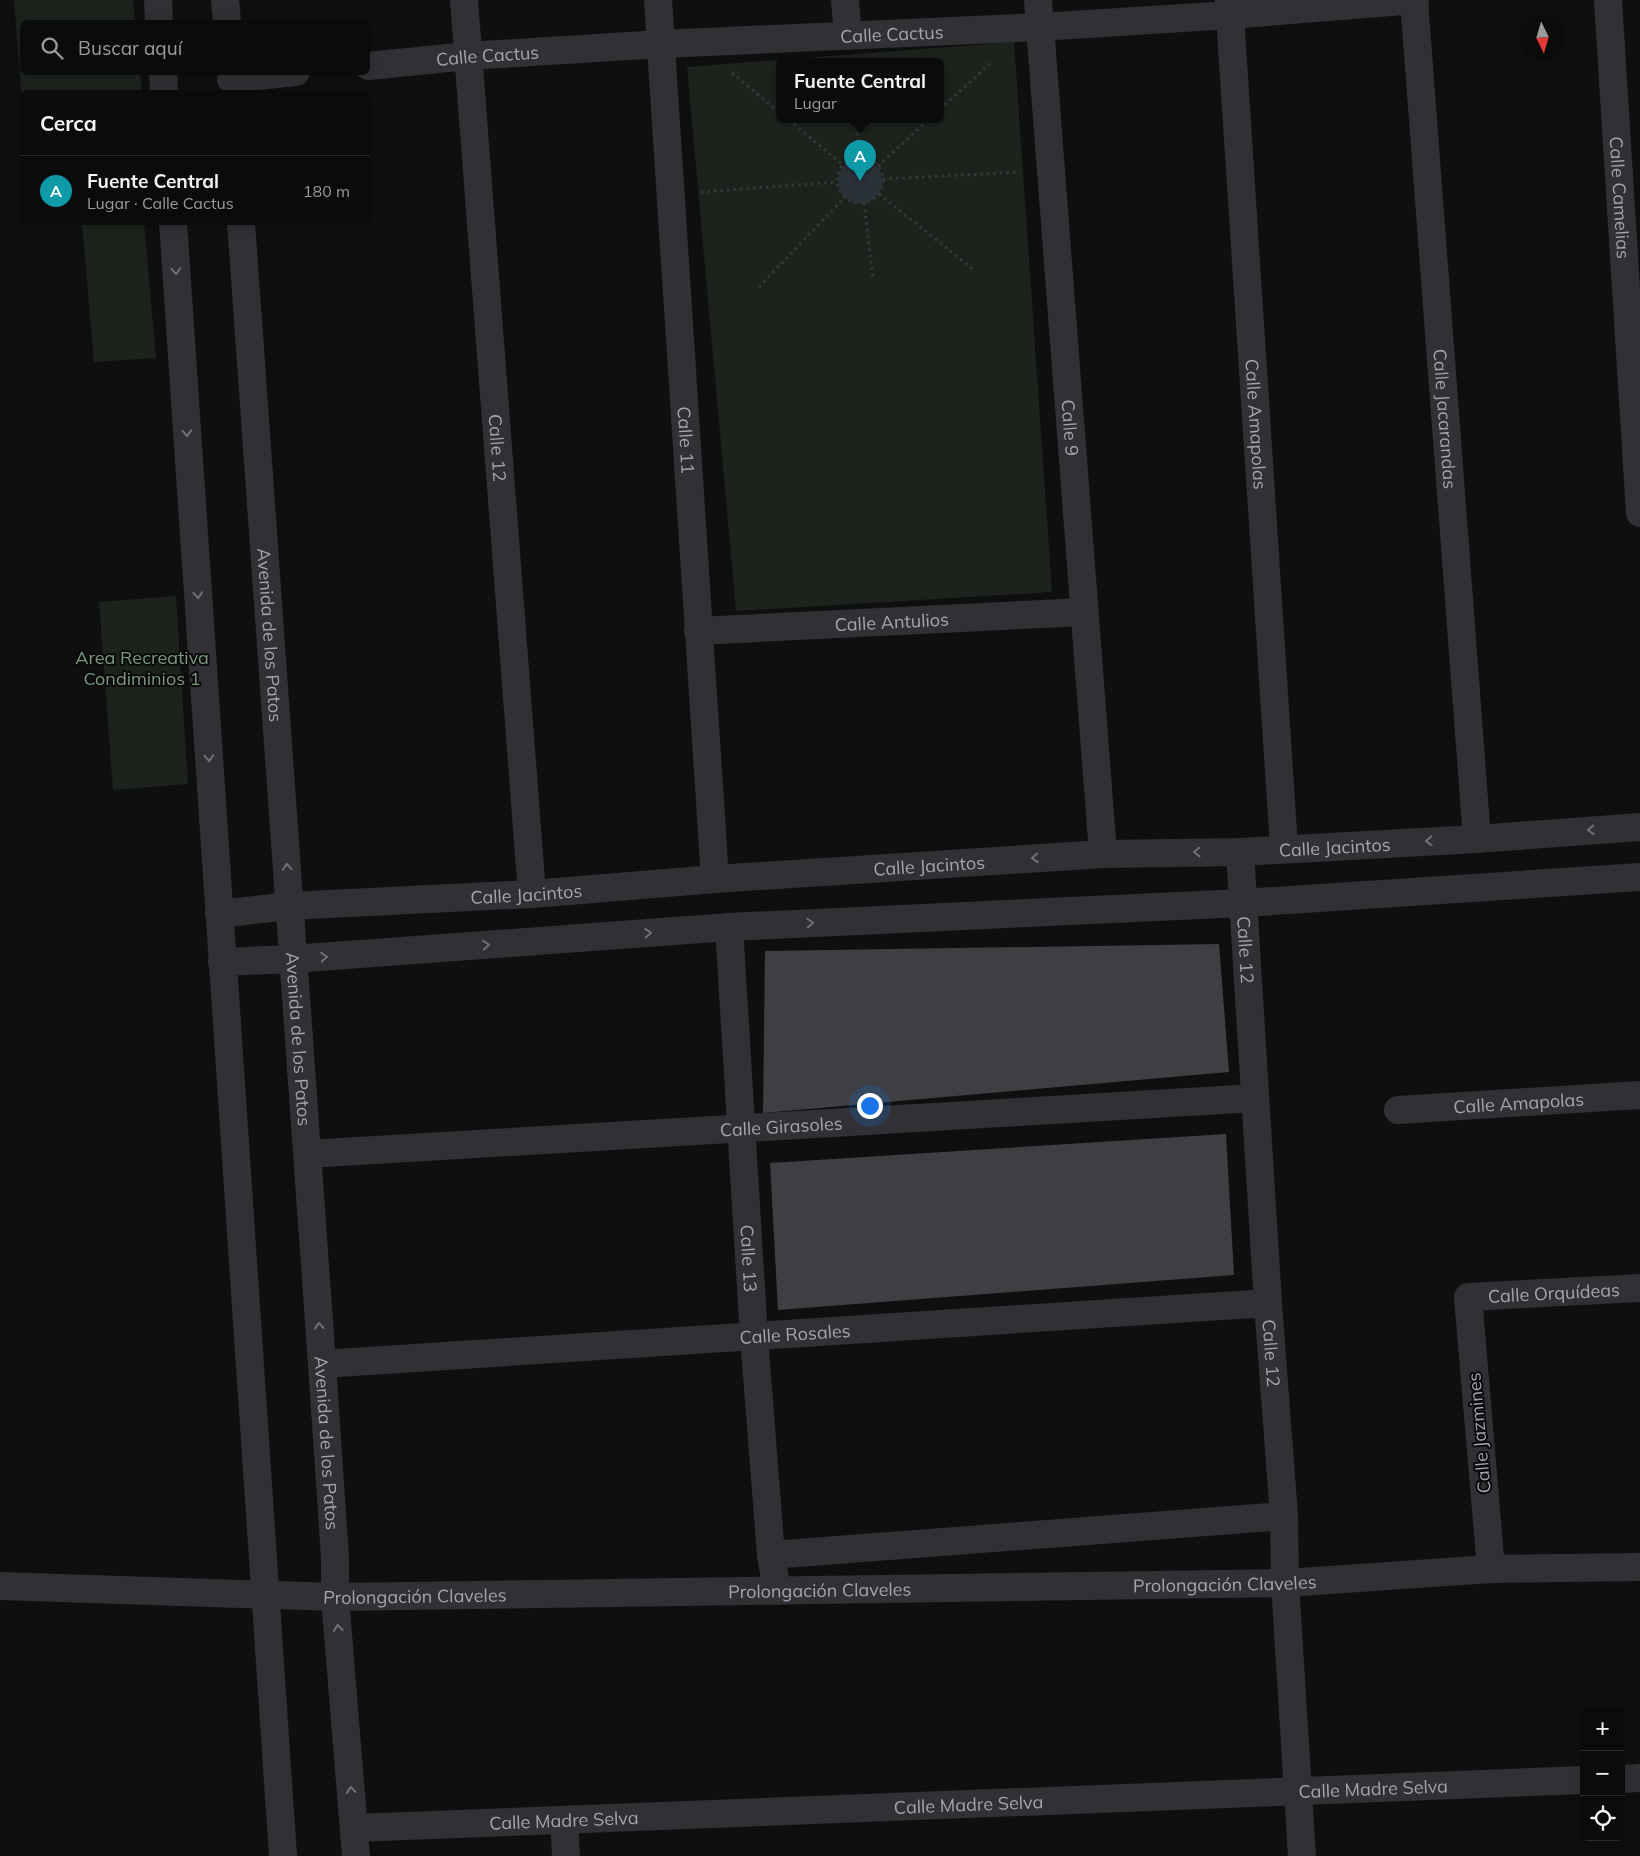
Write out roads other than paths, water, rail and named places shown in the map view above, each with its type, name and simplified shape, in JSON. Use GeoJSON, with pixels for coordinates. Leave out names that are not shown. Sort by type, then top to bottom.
{"type":"FeatureCollection","features":[{"type":"Feature","properties":{"kind":"street"},"geometry":{"type":"LineString","coordinates":[[158,0],[159,20]]}},
{"type":"Feature","properties":{"kind":"street"},"geometry":{"type":"LineString","coordinates":[[225,0],[227,20]]}},
{"type":"Feature","properties":{"kind":"street","name":"Calle 12"},"geometry":{"type":"LineString","coordinates":[[464,0],[532,894]]}},
{"type":"Feature","properties":{"kind":"street","name":"Calle 11"},"geometry":{"type":"LineString","coordinates":[[658,0],[698,631],[716,879]]}},
{"type":"Feature","properties":{"kind":"street"},"geometry":{"type":"LineString","coordinates":[[845,0],[848,36]]}},
{"type":"Feature","properties":{"kind":"street","name":"Calle 9"},"geometry":{"type":"LineString","coordinates":[[1038,0],[1103,854]]}},
{"type":"Feature","properties":{"kind":"street","name":"Calle Cactus"},"geometry":{"type":"LineString","coordinates":[[370,66],[468,56],[661,44],[1040,27],[1229,8],[1414,0]]}},
{"type":"Feature","properties":{"kind":"street","name":"Calle Jacarandas"},"geometry":{"type":"LineString","coordinates":[[1414,0],[1477,839]]}},
{"type":"Feature","properties":{"kind":"street","name":"Calle Camelias"},"geometry":{"type":"LineString","coordinates":[[1608,0],[1640,513]]}},
{"type":"Feature","properties":{"kind":"street","name":"Calle Amapolas"},"geometry":{"type":"LineString","coordinates":[[1229,8],[1284,848]]}},
{"type":"Feature","properties":{"kind":"street"},"geometry":{"type":"LineString","coordinates":[[163,75],[164,90]]}},
{"type":"Feature","properties":{"kind":"street"},"geometry":{"type":"LineString","coordinates":[[231,81],[274,75]]}},
{"type":"Feature","properties":{"kind":"street"},"geometry":{"type":"LineString","coordinates":[[173,225],[283,1856]]}},
{"type":"Feature","properties":{"kind":"street","name":"Avenida de los Patos"},"geometry":{"type":"LineString","coordinates":[[241,225],[322,1364],[335,1557],[335,1597],[356,1856]]}},
{"type":"Feature","properties":{"kind":"street","name":"Calle Antulios"},"geometry":{"type":"LineString","coordinates":[[698,631],[1084,612]]}},
{"type":"Feature","properties":{"kind":"street","name":"Calle Jacintos"},"geometry":{"type":"LineString","coordinates":[[219,914],[289,906],[532,894],[716,879],[1103,854],[1240,852],[1284,848],[1477,839],[1640,827]]}},
{"type":"Feature","properties":{"kind":"street","name":"Calle 12"},"geometry":{"type":"LineString","coordinates":[[1240,852],[1268,1303],[1284,1516],[1285,1583],[1302,1856]]}},
{"type":"Feature","properties":{"kind":"street"},"geometry":{"type":"LineString","coordinates":[[222,962],[292,959],[729,927],[1243,903],[1640,877]]}},
{"type":"Feature","properties":{"kind":"street","name":"Calle 13"},"geometry":{"type":"LineString","coordinates":[[729,927],[754,1337],[771,1555],[777,1591]]}},
{"type":"Feature","properties":{"kind":"street","name":"Calle Amapolas"},"geometry":{"type":"LineString","coordinates":[[1398,1110],[1640,1095]]}},
{"type":"Feature","properties":{"kind":"street","name":"Calle Girasoles"},"geometry":{"type":"LineString","coordinates":[[307,1154],[1255,1098]]}},
{"type":"Feature","properties":{"kind":"street","name":"Calle Orquídeas"},"geometry":{"type":"LineString","coordinates":[[1468,1297],[1640,1288]]}},
{"type":"Feature","properties":{"kind":"street","name":"Calle Jazmines"},"geometry":{"type":"LineString","coordinates":[[1468,1297],[1490,1569]]}},
{"type":"Feature","properties":{"kind":"street","name":"Calle Rosales"},"geometry":{"type":"LineString","coordinates":[[322,1364],[1268,1303]]}},
{"type":"Feature","properties":{"kind":"street"},"geometry":{"type":"LineString","coordinates":[[771,1555],[1284,1516]]}},
{"type":"Feature","properties":{"kind":"street","name":"Prolongación Claveles"},"geometry":{"type":"LineString","coordinates":[[0,1586],[335,1597],[1285,1583],[1490,1569],[1640,1567]]}},
{"type":"Feature","properties":{"kind":"street"},"geometry":{"type":"LineString","coordinates":[[1625,1779],[1640,1778]]}},
{"type":"Feature","properties":{"kind":"street","name":"Calle Madre Selva"},"geometry":{"type":"LineString","coordinates":[[354,1828],[1580,1780]]}},
{"type":"Feature","properties":{"kind":"street"},"geometry":{"type":"LineString","coordinates":[[564,1820],[566,1856]]}},
{"type":"Feature","properties":{"kind":"place","name":"Fuente Central"},"geometry":{"type":"Point","coordinates":[860,181]}},
{"type":"Feature","properties":{"kind":"park label","name":"Area Recreativa Condiminios 1"},"geometry":{"type":"Point","coordinates":[142,668]}}]}
